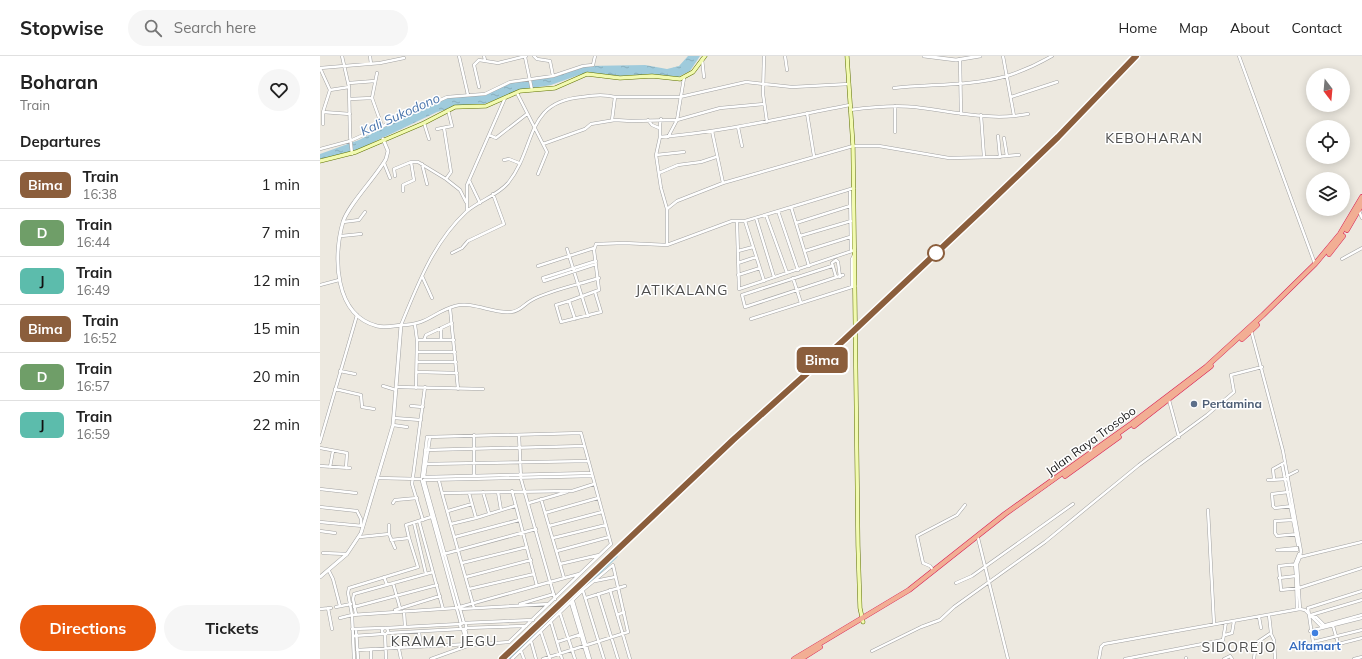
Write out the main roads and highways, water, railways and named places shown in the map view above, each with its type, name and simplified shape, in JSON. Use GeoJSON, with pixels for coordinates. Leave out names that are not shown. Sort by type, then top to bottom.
{"type":"FeatureCollection","features":[{"type":"Feature","properties":{"kind":"highway","name":"Jalan Raya Trosobo"},"geometry":{"type":"LineString","coordinates":[[801,659],[862,617],[910,592],[978,536],[1206,367],[1251,329],[1340,234],[1362,197]]}},
{"type":"Feature","properties":{"kind":"highway","name":"Jalan Raya Trosobo"},"geometry":{"type":"LineString","coordinates":[[794,659],[909,590],[932,569],[1169,400],[1296,288],[1331,251],[1362,204]]}},
{"type":"Feature","properties":{"kind":"main road"},"geometry":{"type":"LineString","coordinates":[[847,56],[853,146],[852,188],[858,510],[862,617]]}},
{"type":"Feature","properties":{"kind":"main road"},"geometry":{"type":"LineString","coordinates":[[320,161],[352,153],[424,123],[447,110],[460,106],[486,106],[517,93],[532,89],[555,88],[587,74],[620,78],[647,76],[676,80],[684,78],[693,72],[704,57]]}},
{"type":"Feature","properties":{"kind":"water"},"geometry":{"type":"Polygon","coordinates":[[[688,56],[700,56],[690,71],[678,77],[648,75],[618,76],[592,73],[579,75],[551,85],[526,89],[484,104],[458,106],[437,112],[355,151],[320,161],[320,154],[359,140],[436,101],[450,97],[481,95],[509,83],[554,76],[586,66],[645,65],[667,69],[679,66],[688,56]]]}},
{"type":"Feature","properties":{"kind":"waterway"},"geometry":{"type":"LineString","coordinates":[[507,659],[615,556]]}},
{"type":"Feature","properties":{"kind":"railway"},"geometry":{"type":"LineString","coordinates":[[502,659],[733,440],[844,340],[984,209],[1058,137],[1136,56]]}},
{"type":"Feature","properties":{"kind":"train","name":"Bima"},"geometry":{"type":"LineString","coordinates":[[502,659],[733,440],[844,340],[984,208],[1058,137],[1136,56]]}},
{"type":"Feature","properties":{"kind":"place","name":"Pertamina"},"geometry":{"type":"Point","coordinates":[1194,404]}},
{"type":"Feature","properties":{"kind":"place","name":"Alfamart"},"geometry":{"type":"Point","coordinates":[1315,633]}},
{"type":"Feature","properties":{"kind":"district","name":"KEBOHARAN"},"geometry":{"type":"Point","coordinates":[1154,138]}},
{"type":"Feature","properties":{"kind":"district","name":"JATIKALANG"},"geometry":{"type":"Point","coordinates":[682,290]}},
{"type":"Feature","properties":{"kind":"district","name":"KRAMAT JEGU"},"geometry":{"type":"Point","coordinates":[444,641]}},
{"type":"Feature","properties":{"kind":"district","name":"SIDOREJO"},"geometry":{"type":"Point","coordinates":[1239,647]}},
{"type":"Feature","properties":{"kind":"water label","name":"Kali Sukodono"},"geometry":{"type":"Point","coordinates":[400,114]}}]}
